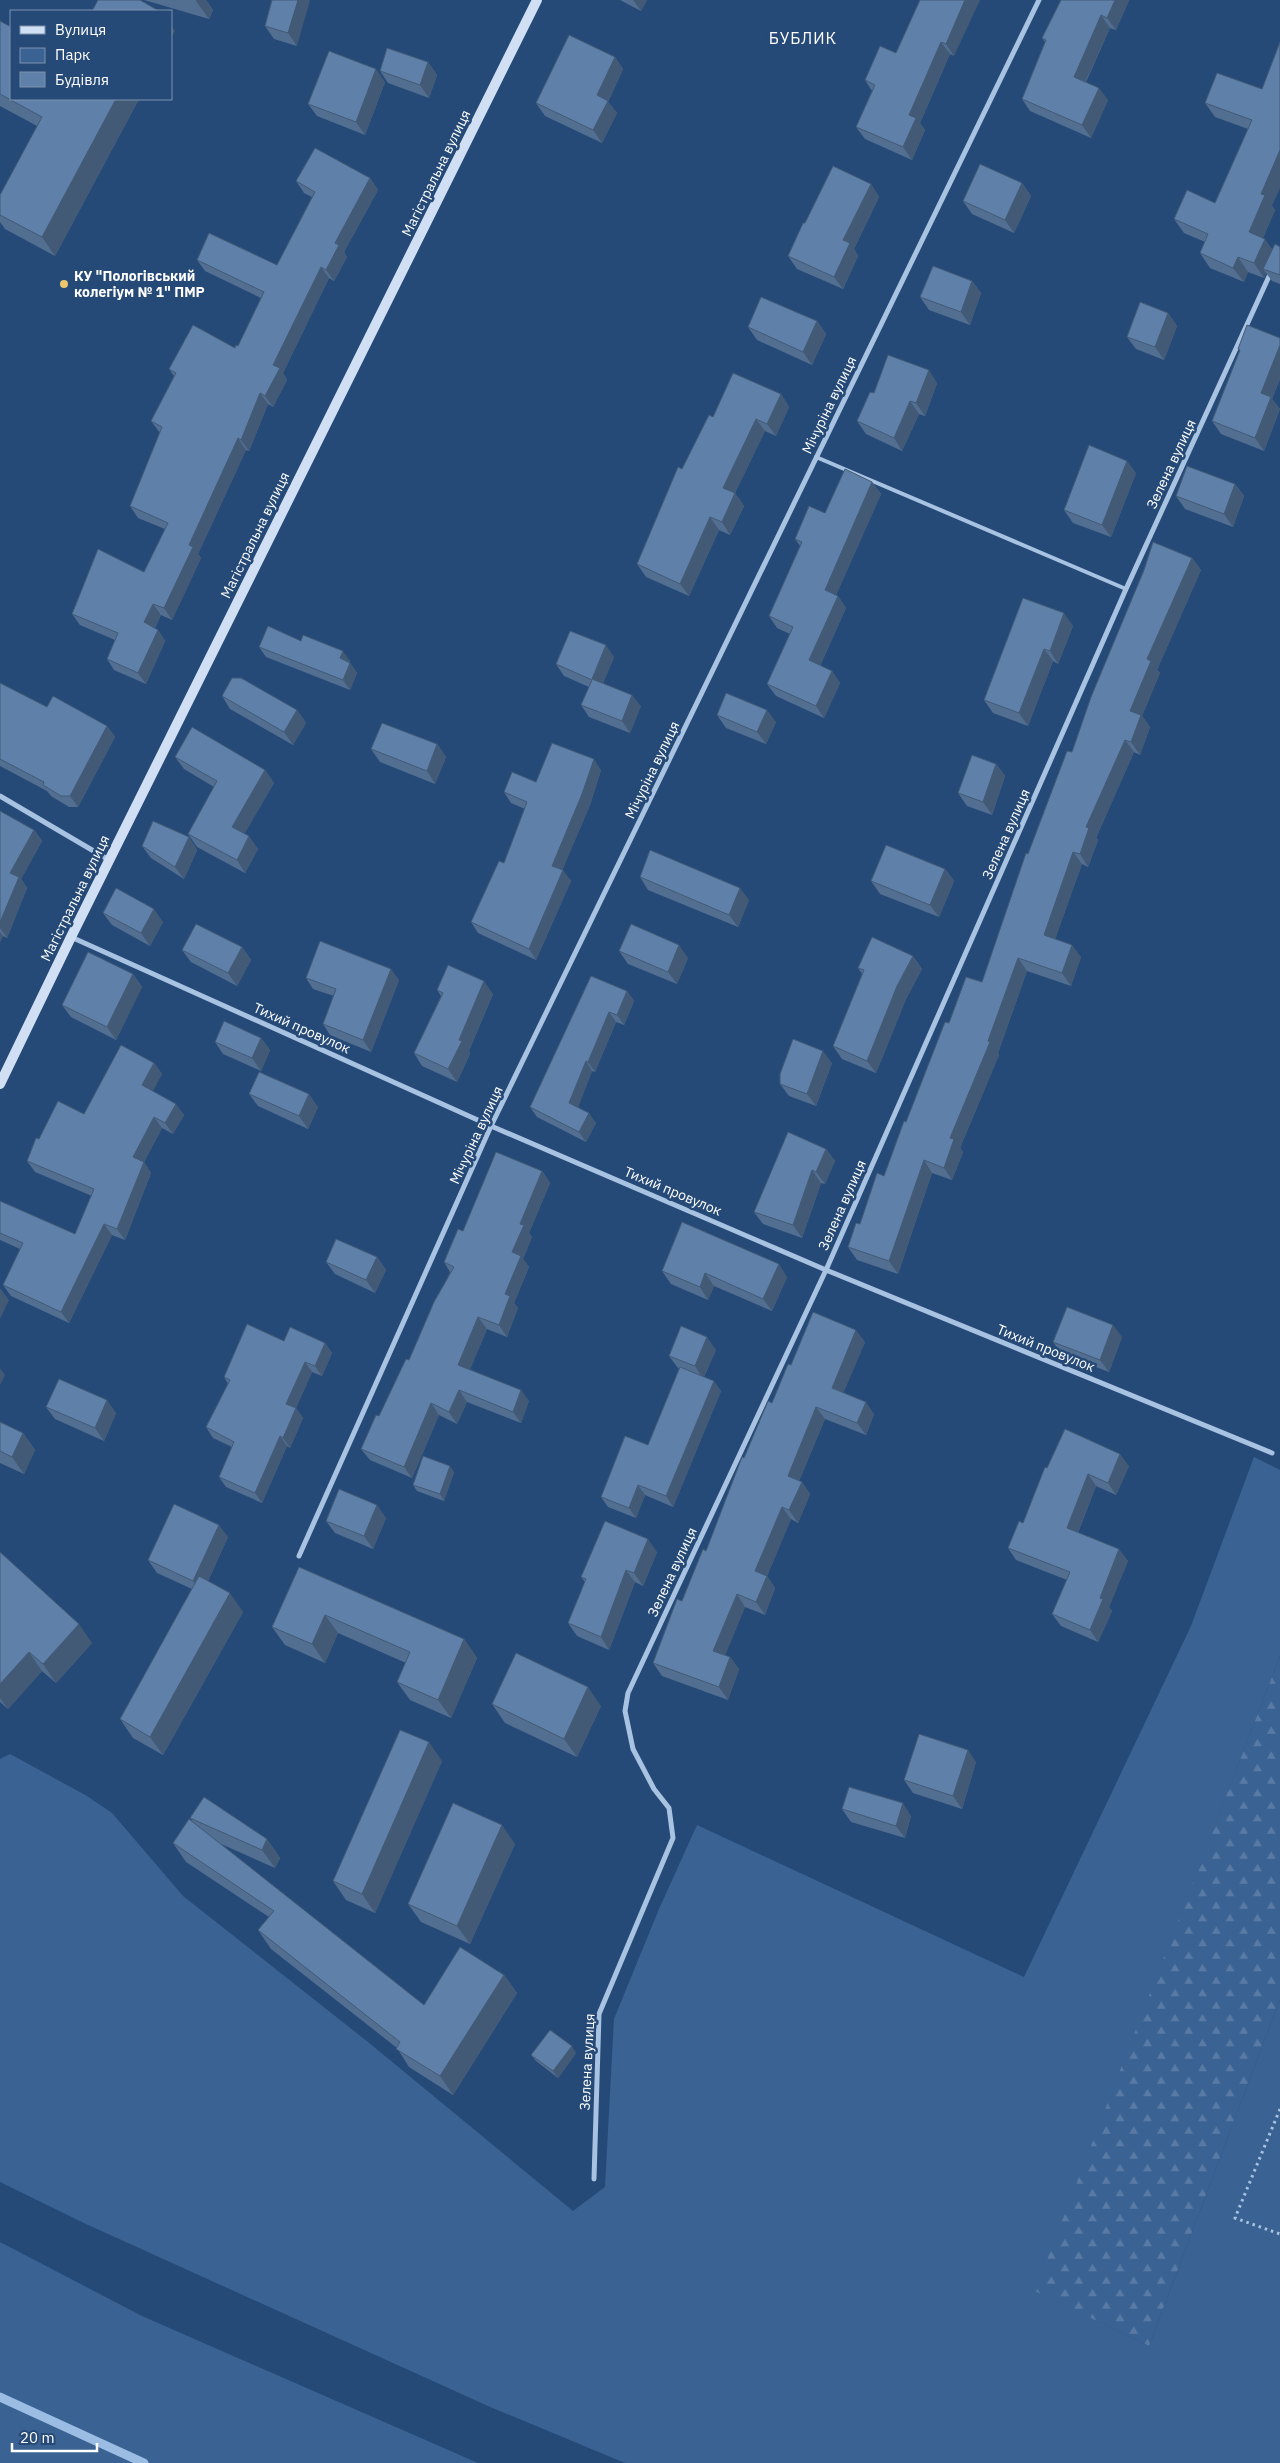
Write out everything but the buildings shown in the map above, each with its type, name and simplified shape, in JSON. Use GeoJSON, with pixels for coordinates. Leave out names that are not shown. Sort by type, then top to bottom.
{"type":"FeatureCollection","features":[{"type":"Feature","properties":{"kind":"main road","name":"Магістральна вулиця"},"geometry":{"type":"LineString","coordinates":[[0,1084],[109,860],[537,0]]}},
{"type":"Feature","properties":{"kind":"street","name":"Мічуріна вулиця"},"geometry":{"type":"LineString","coordinates":[[299,1556],[491,1126],[1039,0]]}},
{"type":"Feature","properties":{"kind":"street","name":"Зелена вулиця"},"geometry":{"type":"LineString","coordinates":[[594,2179],[598,2014],[673,1838],[669,1808],[654,1789],[633,1749],[625,1712],[628,1693],[826,1270],[1126,589],[1276,263]]}},
{"type":"Feature","properties":{"kind":"street"},"geometry":{"type":"LineString","coordinates":[[0,796],[109,860]]}},
{"type":"Feature","properties":{"kind":"street","name":"Тихий провулок"},"geometry":{"type":"LineString","coordinates":[[71,937],[491,1126],[826,1270],[1272,1453]]}},
{"type":"Feature","properties":{"kind":"lane"},"geometry":{"type":"LineString","coordinates":[[816,457],[1126,589]]}},
{"type":"Feature","properties":{"kind":"path"},"geometry":{"type":"LineString","coordinates":[[1280,2109],[1235,2218],[1280,2234]]}},
{"type":"Feature","properties":{"kind":"green space"},"geometry":{"type":"Polygon","coordinates":[[[1254,1457],[1280,1470],[1280,1656],[1036,2291],[1149,2346],[1280,1999],[1280,2463],[625,2463],[488,2406],[86,2224],[0,2182],[0,1759],[10,1754],[87,1796],[112,1813],[183,1896],[368,2042],[573,2211],[605,2187],[614,2019],[659,1909],[697,1825],[1024,1977],[1191,1626],[1254,1457]]]}},
{"type":"Feature","properties":{"kind":"green space"},"geometry":{"type":"Polygon","coordinates":[[[1280,1656],[1280,1999],[1149,2346],[1035,2291],[1280,1656]]]}},
{"type":"Feature","properties":{"kind":"green space"},"geometry":{"type":"Polygon","coordinates":[[[0,2242],[142,2316],[478,2463],[0,2463],[0,2242]]]}},
{"type":"Feature","properties":{"kind":"waterway"},"geometry":{"type":"LineString","coordinates":[[0,2397],[144,2463]]}},
{"type":"Feature","properties":{"kind":"place","name":"КУ \"Пологівський колегіум № 1\" ПМР"},"geometry":{"type":"Point","coordinates":[64,284]}},
{"type":"Feature","properties":{"kind":"district","name":"БУБЛИК"},"geometry":{"type":"Point","coordinates":[803,38]}}]}
